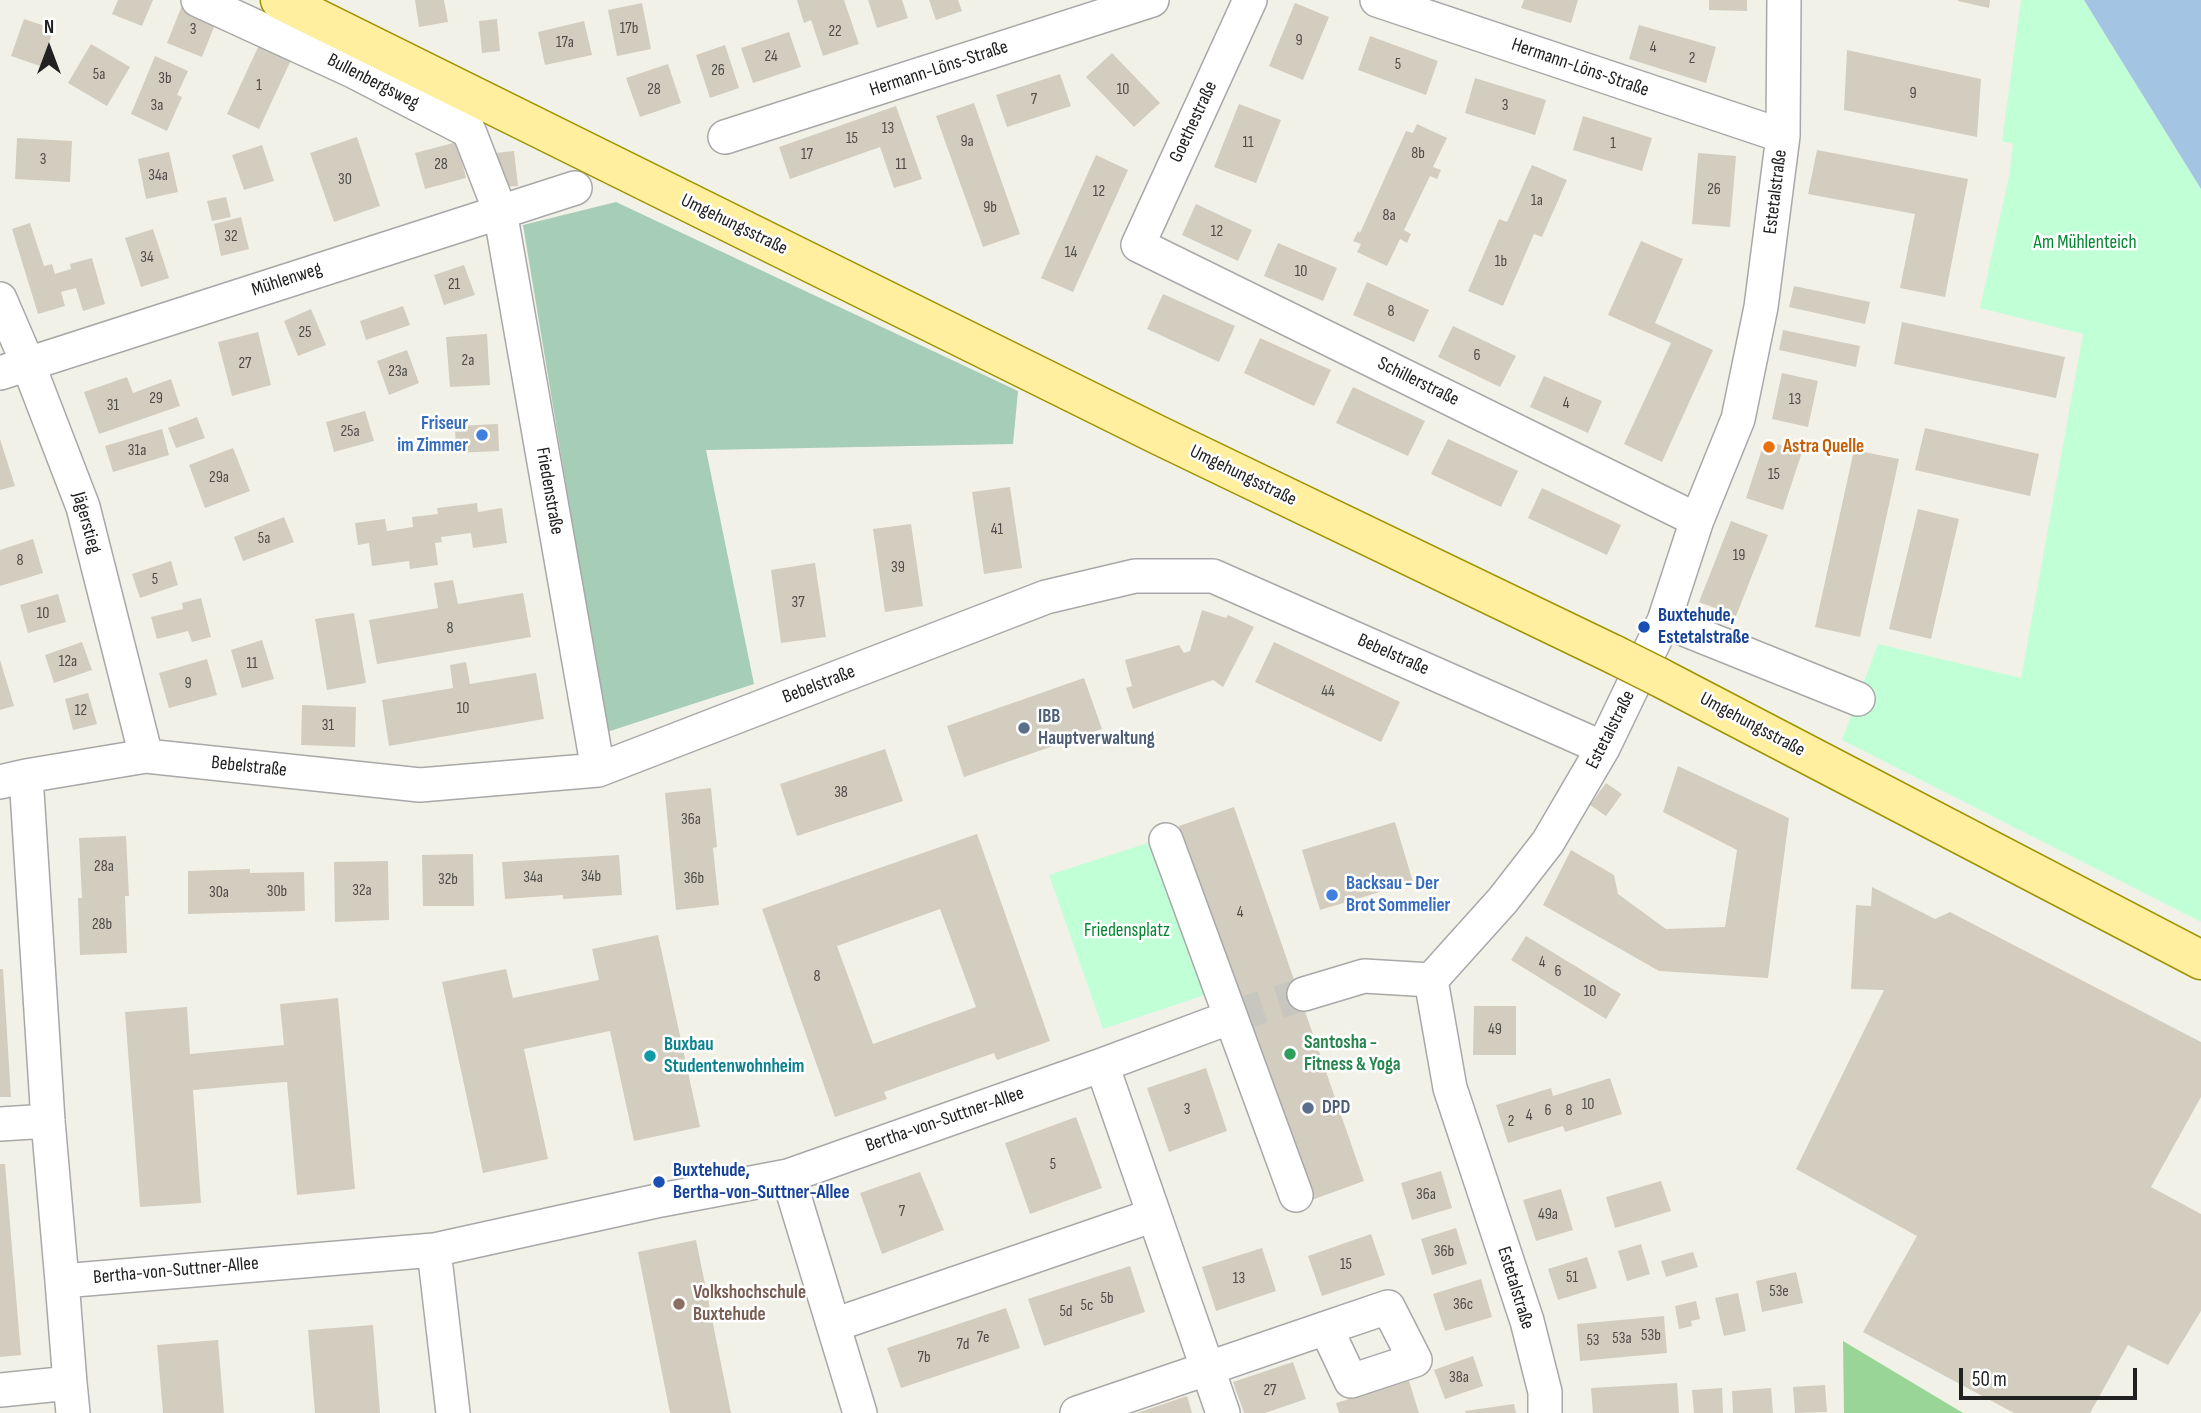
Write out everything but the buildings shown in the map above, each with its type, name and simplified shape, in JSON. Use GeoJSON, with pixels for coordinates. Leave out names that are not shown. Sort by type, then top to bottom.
{"type":"FeatureCollection","features":[{"type":"Feature","properties":{"kind":"main road","name":"Umgehungsstraße"},"geometry":{"type":"LineString","coordinates":[[280,0],[1158,435],[1615,655],[2201,960]]}},
{"type":"Feature","properties":{"kind":"street","name":"Bullenbergsweg"},"geometry":{"type":"LineString","coordinates":[[198,0],[355,72],[469,131],[500,211]]}},
{"type":"Feature","properties":{"kind":"street","name":"Hermann-Löns-Straße"},"geometry":{"type":"LineString","coordinates":[[725,137],[1152,0]]}},
{"type":"Feature","properties":{"kind":"street","name":"Goethestraße"},"geometry":{"type":"LineString","coordinates":[[1138,244],[1250,0]]}},
{"type":"Feature","properties":{"kind":"street","name":"Hermann-Löns-Straße"},"geometry":{"type":"LineString","coordinates":[[1377,0],[1783,136]]}},
{"type":"Feature","properties":{"kind":"street","name":"Estetalstraße"},"geometry":{"type":"LineString","coordinates":[[1545,1413],[1545,1392],[1527,1321],[1450,1088],[1431,980],[1503,900],[1548,842],[1604,748],[1664,621],[1697,520],[1738,419],[1760,307],[1783,136],[1784,0]]}},
{"type":"Feature","properties":{"kind":"street","name":"Mühlenweg"},"geometry":{"type":"LineString","coordinates":[[14,369],[575,188]]}},
{"type":"Feature","properties":{"kind":"street","name":"Friedenstraße"},"geometry":{"type":"LineString","coordinates":[[500,211],[598,770]]}},
{"type":"Feature","properties":{"kind":"street","name":"Schillerstraße"},"geometry":{"type":"LineString","coordinates":[[1138,244],[1697,520]]}},
{"type":"Feature","properties":{"kind":"street","name":"Jägerstieg"},"geometry":{"type":"LineString","coordinates":[[0,299],[14,369],[83,507],[146,756]]}},
{"type":"Feature","properties":{"kind":"street","name":"Bebelstraße"},"geometry":{"type":"LineString","coordinates":[[13,779],[146,756],[420,785],[598,770],[1046,597],[1135,576],[1213,576],[1604,748]]}},
{"type":"Feature","properties":{"kind":"street"},"geometry":{"type":"LineString","coordinates":[[1664,621],[1858,699]]}},
{"type":"Feature","properties":{"kind":"street"},"geometry":{"type":"LineString","coordinates":[[0,1390],[71,1398],[48,1121],[13,779]]}},
{"type":"Feature","properties":{"kind":"street"},"geometry":{"type":"LineString","coordinates":[[1166,840],[1296,1195]]}},
{"type":"Feature","properties":{"kind":"street"},"geometry":{"type":"LineString","coordinates":[[1304,994],[1364,976],[1431,980]]}},
{"type":"Feature","properties":{"kind":"street","name":"Bertha-von-Suttner-Allee"},"geometry":{"type":"LineString","coordinates":[[62,1281],[434,1250],[788,1175],[1231,1017]]}},
{"type":"Feature","properties":{"kind":"street"},"geometry":{"type":"LineString","coordinates":[[1102,1065],[1223,1413]]}},
{"type":"Feature","properties":{"kind":"street"},"geometry":{"type":"LineString","coordinates":[[0,1124],[48,1121]]}},
{"type":"Feature","properties":{"kind":"street"},"geometry":{"type":"LineString","coordinates":[[788,1175],[860,1413]]}},
{"type":"Feature","properties":{"kind":"street"},"geometry":{"type":"LineString","coordinates":[[834,1325],[1154,1214]]}},
{"type":"Feature","properties":{"kind":"street"},"geometry":{"type":"LineString","coordinates":[[434,1250],[453,1413]]}},
{"type":"Feature","properties":{"kind":"street"},"geometry":{"type":"LineString","coordinates":[[1077,1413],[1326,1328]]}},
{"type":"Feature","properties":{"kind":"green space","name":"Am Mühlenteich"},"geometry":{"type":"Polygon","coordinates":[[[2021,0],[2084,0],[2201,189],[2201,922],[1842,740],[1878,644],[2021,678],[2083,334],[1980,308],[2009,176],[2013,144],[2002,141],[2021,0]]]}},
{"type":"Feature","properties":{"kind":"green space"},"geometry":{"type":"Polygon","coordinates":[[[616,202],[1018,391],[1013,444],[706,450],[754,684],[607,732],[523,225],[616,202]]]}},
{"type":"Feature","properties":{"kind":"green space","name":"Friedensplatz"},"geometry":{"type":"Polygon","coordinates":[[[1154,841],[1208,994],[1103,1029],[1049,875],[1154,841]]]}},
{"type":"Feature","properties":{"kind":"green space"},"geometry":{"type":"Polygon","coordinates":[[[1843,1341],[1963,1413],[1844,1413],[1843,1341]]]}},
{"type":"Feature","properties":{"kind":"water"},"geometry":{"type":"Polygon","coordinates":[[[2084,0],[2201,0],[2201,189],[2095,18],[2084,0]]]}},
{"type":"Feature","properties":{"kind":"tunnel"},"geometry":{"type":"LineString","coordinates":[[1231,1017],[1304,994]]}},
{"type":"Feature","properties":{"kind":"place","name":"Friseur im Zimmer"},"geometry":{"type":"Point","coordinates":[482,435]}},
{"type":"Feature","properties":{"kind":"place","name":"Astra Quelle"},"geometry":{"type":"Point","coordinates":[1769,447]}},
{"type":"Feature","properties":{"kind":"place","name":"Buxtehude, Estetalstraße"},"geometry":{"type":"Point","coordinates":[1644,627]}},
{"type":"Feature","properties":{"kind":"place","name":"IBB Hauptverwaltung"},"geometry":{"type":"Point","coordinates":[1024,728]}},
{"type":"Feature","properties":{"kind":"place","name":"Backsau - Der Brot Sommelier"},"geometry":{"type":"Point","coordinates":[1332,895]}},
{"type":"Feature","properties":{"kind":"place","name":"Santosha - Fitness & Yoga"},"geometry":{"type":"Point","coordinates":[1290,1054]}},
{"type":"Feature","properties":{"kind":"place","name":"Buxbau Studentenwohnheim"},"geometry":{"type":"Point","coordinates":[650,1056]}},
{"type":"Feature","properties":{"kind":"place","name":"DPD"},"geometry":{"type":"Point","coordinates":[1308,1108]}},
{"type":"Feature","properties":{"kind":"place","name":"Buxtehude, Bertha-von-Suttner-Allee"},"geometry":{"type":"Point","coordinates":[659,1182]}},
{"type":"Feature","properties":{"kind":"place","name":"Volkshochschule Buxtehude"},"geometry":{"type":"Point","coordinates":[679,1304]}}]}
